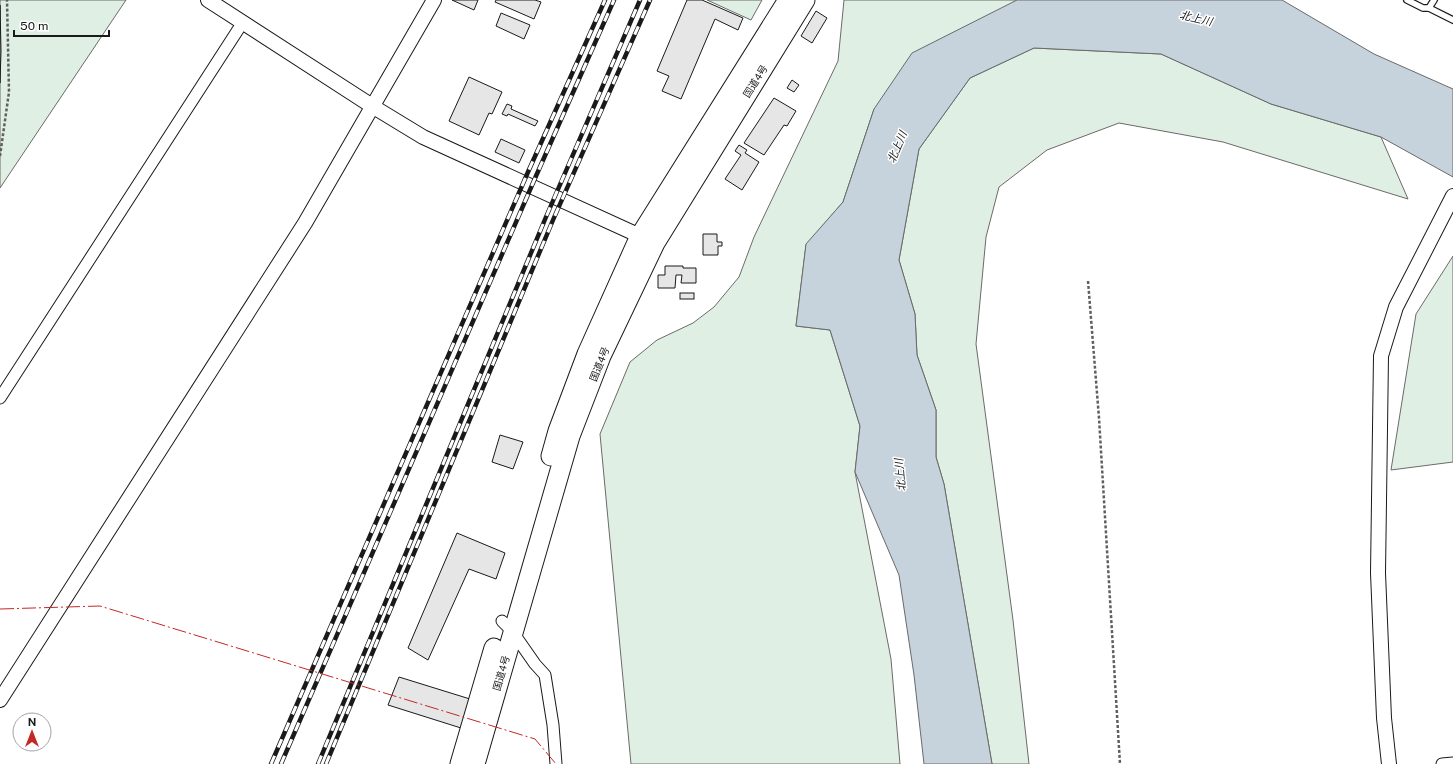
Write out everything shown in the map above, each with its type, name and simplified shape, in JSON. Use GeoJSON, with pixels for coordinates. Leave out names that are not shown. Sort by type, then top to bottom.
{"type":"FeatureCollection","features":[{"type":"Feature","properties":{"kind":"highway","name":"国道4号"},"geometry":{"type":"LineString","coordinates":[[475,764],[507,626],[558,431],[587,354],[647,240],[788,0]]}},
{"type":"Feature","properties":{"kind":"highway","name":"国道4号"},"geometry":{"type":"LineString","coordinates":[[647,240],[805,0]]}},
{"type":"Feature","properties":{"kind":"highway","name":"国道4号"},"geometry":{"type":"LineString","coordinates":[[460,764],[507,626]]}},
{"type":"Feature","properties":{"kind":"street"},"geometry":{"type":"LineString","coordinates":[[208,0],[372,106],[423,137],[474,162],[647,240]]}},
{"type":"Feature","properties":{"kind":"street"},"geometry":{"type":"LineString","coordinates":[[0,700],[305,223],[434,0]]}},
{"type":"Feature","properties":{"kind":"street"},"geometry":{"type":"LineString","coordinates":[[0,398],[242,22]]}},
{"type":"Feature","properties":{"kind":"street"},"geometry":{"type":"LineString","coordinates":[[1389,764],[1384,718],[1378,573],[1381,356],[1396,307],[1453,196]]}},
{"type":"Feature","properties":{"kind":"street"},"geometry":{"type":"LineString","coordinates":[[507,626],[535,664],[545,674],[554,726],[556,764]]}},
{"type":"Feature","properties":{"kind":"street"},"geometry":{"type":"LineString","coordinates":[[1442,764],[1453,763]]}},
{"type":"Feature","properties":{"kind":"lane"},"geometry":{"type":"LineString","coordinates":[[1408,0],[1423,8],[1430,8],[1453,20]]}},
{"type":"Feature","properties":{"kind":"lane"},"geometry":{"type":"LineString","coordinates":[[1430,8],[1434,0]]}},
{"type":"Feature","properties":{"kind":"path"},"geometry":{"type":"LineString","coordinates":[[0,156],[8,92],[7,0]]}},
{"type":"Feature","properties":{"kind":"path"},"geometry":{"type":"LineString","coordinates":[[1088,281],[1101,442],[1120,764]]}},
{"type":"Feature","properties":{"kind":"green space"},"geometry":{"type":"Polygon","coordinates":[[[0,0],[126,0],[0,188],[0,0]]]}},
{"type":"Feature","properties":{"kind":"green space"},"geometry":{"type":"Polygon","coordinates":[[[707,0],[762,0],[751,20],[707,0]]]}},
{"type":"Feature","properties":{"kind":"green space"},"geometry":{"type":"Polygon","coordinates":[[[844,0],[1017,0],[874,109],[843,202],[806,245],[796,326],[830,330],[860,426],[855,472],[891,659],[900,764],[631,764],[600,434],[630,362],[657,340],[693,323],[714,307],[739,277],[754,237],[838,61],[844,0]]]}},
{"type":"Feature","properties":{"kind":"green space"},"geometry":{"type":"Polygon","coordinates":[[[1034,48],[1161,54],[1271,104],[1381,137],[1408,199],[1223,142],[1119,123],[1047,150],[999,187],[986,237],[976,344],[1013,620],[1029,764],[992,764],[944,484],[936,457],[936,410],[917,355],[915,314],[899,260],[919,149],[970,78],[1034,48]]]}},
{"type":"Feature","properties":{"kind":"green space"},"geometry":{"type":"Polygon","coordinates":[[[1453,256],[1453,462],[1391,470],[1416,314],[1453,256]]]}},
{"type":"Feature","properties":{"kind":"water","name":"北上川"},"geometry":{"type":"Polygon","coordinates":[[[1017,0],[1282,0],[1374,54],[1453,89],[1453,177],[1381,137],[1271,104],[1161,54],[1034,48],[970,78],[919,149],[899,260],[915,314],[917,355],[936,410],[936,457],[944,484],[992,764],[924,764],[914,675],[899,575],[855,472],[860,426],[830,330],[796,326],[806,244],[843,202],[874,109],[912,53],[1017,0]]]}},
{"type":"Feature","properties":{"kind":"building"},"geometry":{"type":"Polygon","coordinates":[[[452,0],[478,0],[474,10],[452,0]]]}},
{"type":"Feature","properties":{"kind":"building"},"geometry":{"type":"Polygon","coordinates":[[[496,0],[535,0],[541,2],[534,19],[495,2],[496,0]]]}},
{"type":"Feature","properties":{"kind":"building"},"geometry":{"type":"Polygon","coordinates":[[[687,0],[702,0],[743,18],[738,30],[715,19],[681,99],[662,91],[669,76],[657,71],[687,0]]]}},
{"type":"Feature","properties":{"kind":"building"},"geometry":{"type":"Polygon","coordinates":[[[0,5],[1,51],[0,83],[0,5]]]}},
{"type":"Feature","properties":{"kind":"building"},"geometry":{"type":"Polygon","coordinates":[[[816,11],[827,18],[812,43],[801,36],[816,11]]]}},
{"type":"Feature","properties":{"kind":"building"},"geometry":{"type":"Polygon","coordinates":[[[501,13],[530,25],[524,39],[496,26],[501,13]]]}},
{"type":"Feature","properties":{"kind":"building"},"geometry":{"type":"Polygon","coordinates":[[[469,77],[502,92],[492,114],[489,113],[479,135],[449,121],[469,77]]]}},
{"type":"Feature","properties":{"kind":"building"},"geometry":{"type":"Polygon","coordinates":[[[792,80],[799,85],[794,92],[787,88],[792,80]]]}},
{"type":"Feature","properties":{"kind":"building"},"geometry":{"type":"Polygon","coordinates":[[[774,98],[796,111],[787,126],[784,125],[764,155],[744,143],[774,98]]]}},
{"type":"Feature","properties":{"kind":"building"},"geometry":{"type":"Polygon","coordinates":[[[507,104],[512,106],[511,109],[538,121],[535,126],[508,114],[507,116],[502,114],[507,104]]]}},
{"type":"Feature","properties":{"kind":"building"},"geometry":{"type":"Polygon","coordinates":[[[501,139],[525,150],[519,163],[495,152],[501,139]]]}},
{"type":"Feature","properties":{"kind":"building"},"geometry":{"type":"Polygon","coordinates":[[[739,145],[747,150],[745,153],[759,162],[742,190],[725,179],[741,155],[735,151],[739,145]]]}},
{"type":"Feature","properties":{"kind":"building"},"geometry":{"type":"Polygon","coordinates":[[[703,234],[717,234],[717,242],[722,242],[722,246],[718,246],[718,255],[703,255],[703,234]]]}},
{"type":"Feature","properties":{"kind":"building"},"geometry":{"type":"Polygon","coordinates":[[[665,266],[696,268],[696,283],[681,283],[682,275],[676,275],[675,288],[658,288],[658,275],[665,275],[665,266]]]}},
{"type":"Feature","properties":{"kind":"building"},"geometry":{"type":"Polygon","coordinates":[[[680,293],[694,293],[694,299],[680,299],[680,293]]]}},
{"type":"Feature","properties":{"kind":"building"},"geometry":{"type":"Polygon","coordinates":[[[500,435],[523,442],[513,469],[492,462],[500,435]]]}},
{"type":"Feature","properties":{"kind":"building"},"geometry":{"type":"Polygon","coordinates":[[[457,533],[505,553],[496,579],[469,569],[428,660],[408,648],[457,533]]]}},
{"type":"Feature","properties":{"kind":"building"},"geometry":{"type":"Polygon","coordinates":[[[399,677],[470,699],[461,728],[388,705],[399,677]]]}},
{"type":"Feature","properties":{"kind":"railway"},"geometry":{"type":"LineString","coordinates":[[271,764],[528,172],[605,0]]}},
{"type":"Feature","properties":{"kind":"railway"},"geometry":{"type":"LineString","coordinates":[[281,764],[614,0]]}},
{"type":"Feature","properties":{"kind":"railway"},"geometry":{"type":"LineString","coordinates":[[318,764],[546,217],[640,0]]}},
{"type":"Feature","properties":{"kind":"railway"},"geometry":{"type":"LineString","coordinates":[[326,764],[553,220],[650,0]]}},
{"type":"Feature","properties":{"kind":"power"},"geometry":{"type":"LineString","coordinates":[[0,609],[100,606],[535,739],[556,764]]}}]}
